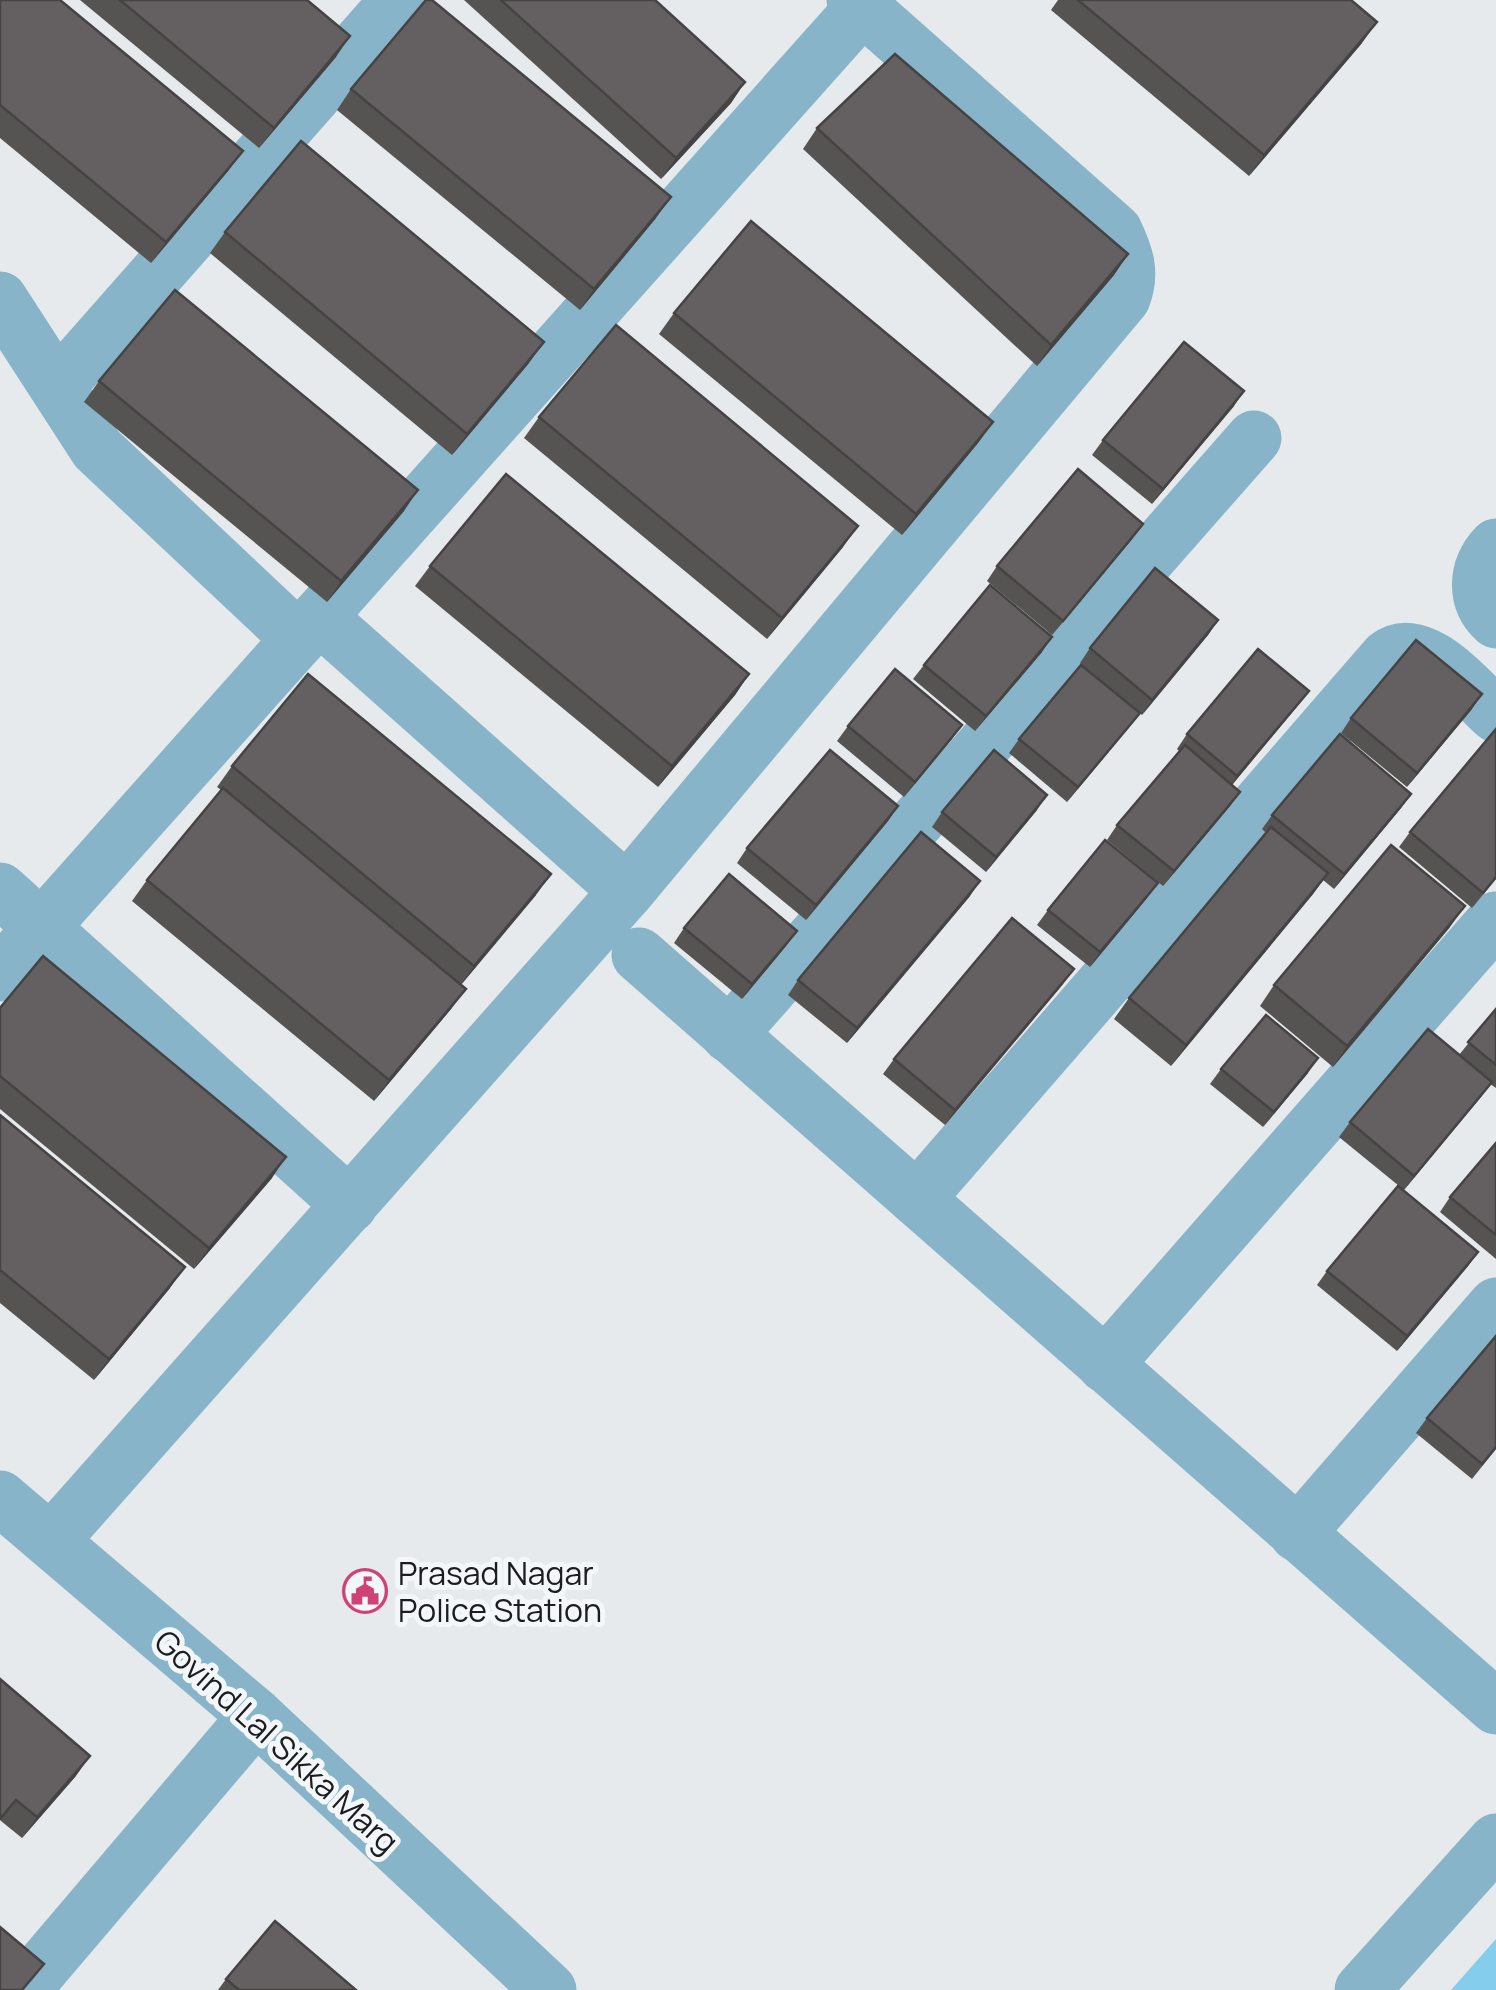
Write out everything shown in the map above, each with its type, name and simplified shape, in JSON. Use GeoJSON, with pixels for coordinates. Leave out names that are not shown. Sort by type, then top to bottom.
{"type":"FeatureCollection","features":[{"type":"Feature","properties":{"kind":"street"},"geometry":{"type":"LineString","coordinates":[[58,386],[398,0]]}},
{"type":"Feature","properties":{"kind":"street"},"geometry":{"type":"LineString","coordinates":[[0,974],[858,4],[1114,231],[1126,254],[1129,282],[1123,298],[627,890],[51,1541]]}},
{"type":"Feature","properties":{"kind":"street"},"geometry":{"type":"LineString","coordinates":[[0,298],[97,449],[627,890]]}},
{"type":"Feature","properties":{"kind":"street"},"geometry":{"type":"LineString","coordinates":[[729,1034],[1254,438]]}},
{"type":"Feature","properties":{"kind":"street"},"geometry":{"type":"LineString","coordinates":[[1490,616],[1478,585],[1486,557],[1496,546]]}},
{"type":"Feature","properties":{"kind":"street"},"geometry":{"type":"LineString","coordinates":[[917,1199],[1387,656],[1397,649],[1418,650],[1431,656],[1496,715]]}},
{"type":"Feature","properties":{"kind":"street"},"geometry":{"type":"LineString","coordinates":[[0,890],[350,1205]]}},
{"type":"Feature","properties":{"kind":"street"},"geometry":{"type":"LineString","coordinates":[[1105,1364],[1496,919]]}},
{"type":"Feature","properties":{"kind":"street"},"geometry":{"type":"LineString","coordinates":[[639,955],[1298,1534],[1493,1699]]}},
{"type":"Feature","properties":{"kind":"street"},"geometry":{"type":"LineString","coordinates":[[1298,1534],[1496,1305]]}},
{"type":"Feature","properties":{"kind":"street","name":"Govind Lal Sikka Marg"},"geometry":{"type":"LineString","coordinates":[[0,1498],[256,1716],[549,1990]]}},
{"type":"Feature","properties":{"kind":"street"},"geometry":{"type":"LineString","coordinates":[[23,1990],[256,1716]]}},
{"type":"Feature","properties":{"kind":"street"},"geometry":{"type":"LineString","coordinates":[[1362,1990],[1496,1841]]}},
{"type":"Feature","properties":{"kind":"shaded area"},"geometry":{"type":"Polygon","coordinates":[[[1496,1939],[1496,1990],[1451,1990],[1496,1939]]]}},
{"type":"Feature","properties":{"kind":"building"},"geometry":{"type":"Polygon","coordinates":[[[0,0],[60,0],[243,151],[166,242],[0,105],[0,0]]]}},
{"type":"Feature","properties":{"kind":"building"},"geometry":{"type":"Polygon","coordinates":[[[120,0],[307,0],[350,36],[274,128],[120,0]]]}},
{"type":"Feature","properties":{"kind":"building"},"geometry":{"type":"Polygon","coordinates":[[[426,0],[432,0],[671,197],[594,289],[351,89],[426,0]]]}},
{"type":"Feature","properties":{"kind":"building"},"geometry":{"type":"Polygon","coordinates":[[[501,0],[655,0],[745,82],[676,158],[501,0]]]}},
{"type":"Feature","properties":{"kind":"building"},"geometry":{"type":"Polygon","coordinates":[[[1078,0],[1351,0],[1377,22],[1264,155],[1078,0]]]}},
{"type":"Feature","properties":{"kind":"building"},"geometry":{"type":"Polygon","coordinates":[[[895,54],[1128,254],[1051,345],[817,128],[895,54]]]}},
{"type":"Feature","properties":{"kind":"building"},"geometry":{"type":"Polygon","coordinates":[[[301,141],[544,342],[467,434],[225,232],[301,141]]]}},
{"type":"Feature","properties":{"kind":"building"},"geometry":{"type":"Polygon","coordinates":[[[751,221],[993,422],[916,514],[674,313],[751,221]]]}},
{"type":"Feature","properties":{"kind":"building"},"geometry":{"type":"Polygon","coordinates":[[[175,290],[418,490],[341,581],[99,381],[175,290]]]}},
{"type":"Feature","properties":{"kind":"building"},"geometry":{"type":"Polygon","coordinates":[[[616,325],[858,526],[782,618],[539,417],[616,325]]]}},
{"type":"Feature","properties":{"kind":"building"},"geometry":{"type":"Polygon","coordinates":[[[1184,342],[1244,391],[1163,489],[1103,440],[1184,342]]]}},
{"type":"Feature","properties":{"kind":"building"},"geometry":{"type":"Polygon","coordinates":[[[1078,469],[1143,524],[1063,621],[997,566],[1078,469]]]}},
{"type":"Feature","properties":{"kind":"building"},"geometry":{"type":"Polygon","coordinates":[[[506,474],[749,674],[672,766],[430,566],[506,474]]]}},
{"type":"Feature","properties":{"kind":"building"},"geometry":{"type":"Polygon","coordinates":[[[1155,568],[1218,620],[1152,700],[1090,648],[1155,568]]]}},
{"type":"Feature","properties":{"kind":"building"},"geometry":{"type":"Polygon","coordinates":[[[990,585],[1052,637],[986,716],[924,665],[990,585]]]}},
{"type":"Feature","properties":{"kind":"building"},"geometry":{"type":"Polygon","coordinates":[[[1416,640],[1482,694],[1417,773],[1351,718],[1416,640]]]}},
{"type":"Feature","properties":{"kind":"building"},"geometry":{"type":"Polygon","coordinates":[[[1258,649],[1309,691],[1237,776],[1187,734],[1258,649]]]}},
{"type":"Feature","properties":{"kind":"building"},"geometry":{"type":"Polygon","coordinates":[[[1081,665],[1140,713],[1078,787],[1019,739],[1081,665]]]}},
{"type":"Feature","properties":{"kind":"building"},"geometry":{"type":"Polygon","coordinates":[[[895,669],[962,725],[915,782],[848,726],[895,669]]]}},
{"type":"Feature","properties":{"kind":"building"},"geometry":{"type":"Polygon","coordinates":[[[308,674],[551,874],[474,966],[232,766],[308,674]]]}},
{"type":"Feature","properties":{"kind":"building"},"geometry":{"type":"Polygon","coordinates":[[[1496,729],[1496,877],[1483,893],[1410,832],[1496,729]]]}},
{"type":"Feature","properties":{"kind":"building"},"geometry":{"type":"Polygon","coordinates":[[[1340,734],[1411,794],[1344,874],[1272,815],[1340,734]]]}},
{"type":"Feature","properties":{"kind":"building"},"geometry":{"type":"Polygon","coordinates":[[[1185,745],[1240,792],[1174,871],[1117,825],[1185,745]]]}},
{"type":"Feature","properties":{"kind":"building"},"geometry":{"type":"Polygon","coordinates":[[[830,750],[898,806],[816,905],[747,848],[830,750]]]}},
{"type":"Feature","properties":{"kind":"building"},"geometry":{"type":"Polygon","coordinates":[[[994,750],[1047,795],[996,857],[942,812],[994,750]]]}},
{"type":"Feature","properties":{"kind":"building"},"geometry":{"type":"Polygon","coordinates":[[[223,788],[466,989],[389,1080],[147,880],[223,788]]]}},
{"type":"Feature","properties":{"kind":"building"},"geometry":{"type":"Polygon","coordinates":[[[1271,827],[1328,873],[1186,1045],[1129,998],[1271,827]]]}},
{"type":"Feature","properties":{"kind":"building"},"geometry":{"type":"Polygon","coordinates":[[[921,832],[980,881],[857,1028],[798,980],[921,832]]]}},
{"type":"Feature","properties":{"kind":"building"},"geometry":{"type":"Polygon","coordinates":[[[1105,840],[1158,883],[1100,952],[1048,910],[1105,840]]]}},
{"type":"Feature","properties":{"kind":"building"},"geometry":{"type":"Polygon","coordinates":[[[1391,845],[1465,906],[1347,1046],[1274,985],[1391,845]]]}},
{"type":"Feature","properties":{"kind":"building"},"geometry":{"type":"Polygon","coordinates":[[[729,874],[797,931],[752,984],[684,928],[729,874]]]}},
{"type":"Feature","properties":{"kind":"building"},"geometry":{"type":"Polygon","coordinates":[[[1012,918],[1074,969],[955,1110],[894,1059],[1012,918]]]}},
{"type":"Feature","properties":{"kind":"building"},"geometry":{"type":"Polygon","coordinates":[[[43,956],[286,1157],[209,1248],[0,1076],[0,1008],[43,956]]]}},
{"type":"Feature","properties":{"kind":"building"},"geometry":{"type":"Polygon","coordinates":[[[1496,1009],[1496,1065],[1468,1042],[1496,1009]]]}},
{"type":"Feature","properties":{"kind":"building"},"geometry":{"type":"Polygon","coordinates":[[[1266,1015],[1318,1058],[1274,1112],[1221,1069],[1266,1015]]]}},
{"type":"Feature","properties":{"kind":"building"},"geometry":{"type":"Polygon","coordinates":[[[1428,1029],[1492,1082],[1414,1176],[1350,1122],[1428,1029]]]}},
{"type":"Feature","properties":{"kind":"building"},"geometry":{"type":"Polygon","coordinates":[[[0,1115],[185,1267],[109,1359],[0,1270],[0,1115]]]}},
{"type":"Feature","properties":{"kind":"building"},"geometry":{"type":"Polygon","coordinates":[[[1496,1143],[1496,1235],[1450,1197],[1496,1143]]]}},
{"type":"Feature","properties":{"kind":"building"},"geometry":{"type":"Polygon","coordinates":[[[1398,1186],[1478,1252],[1407,1336],[1327,1271],[1398,1186]]]}},
{"type":"Feature","properties":{"kind":"building"},"geometry":{"type":"Polygon","coordinates":[[[1496,1336],[1496,1447],[1482,1464],[1427,1418],[1496,1336]]]}},
{"type":"Feature","properties":{"kind":"building"},"geometry":{"type":"Polygon","coordinates":[[[0,1679],[90,1756],[37,1817],[16,1800],[0,1819],[0,1679]]]}},
{"type":"Feature","properties":{"kind":"building"},"geometry":{"type":"Polygon","coordinates":[[[275,1921],[356,1990],[239,1990],[226,1979],[275,1921]]]}},
{"type":"Feature","properties":{"kind":"building"},"geometry":{"type":"Polygon","coordinates":[[[0,1927],[44,1964],[22,1990],[0,1990],[0,1927]]]}},
{"type":"Feature","properties":{"kind":"place","name":"Prasad Nagar Police Station"},"geometry":{"type":"Point","coordinates":[365,1591]}}]}
